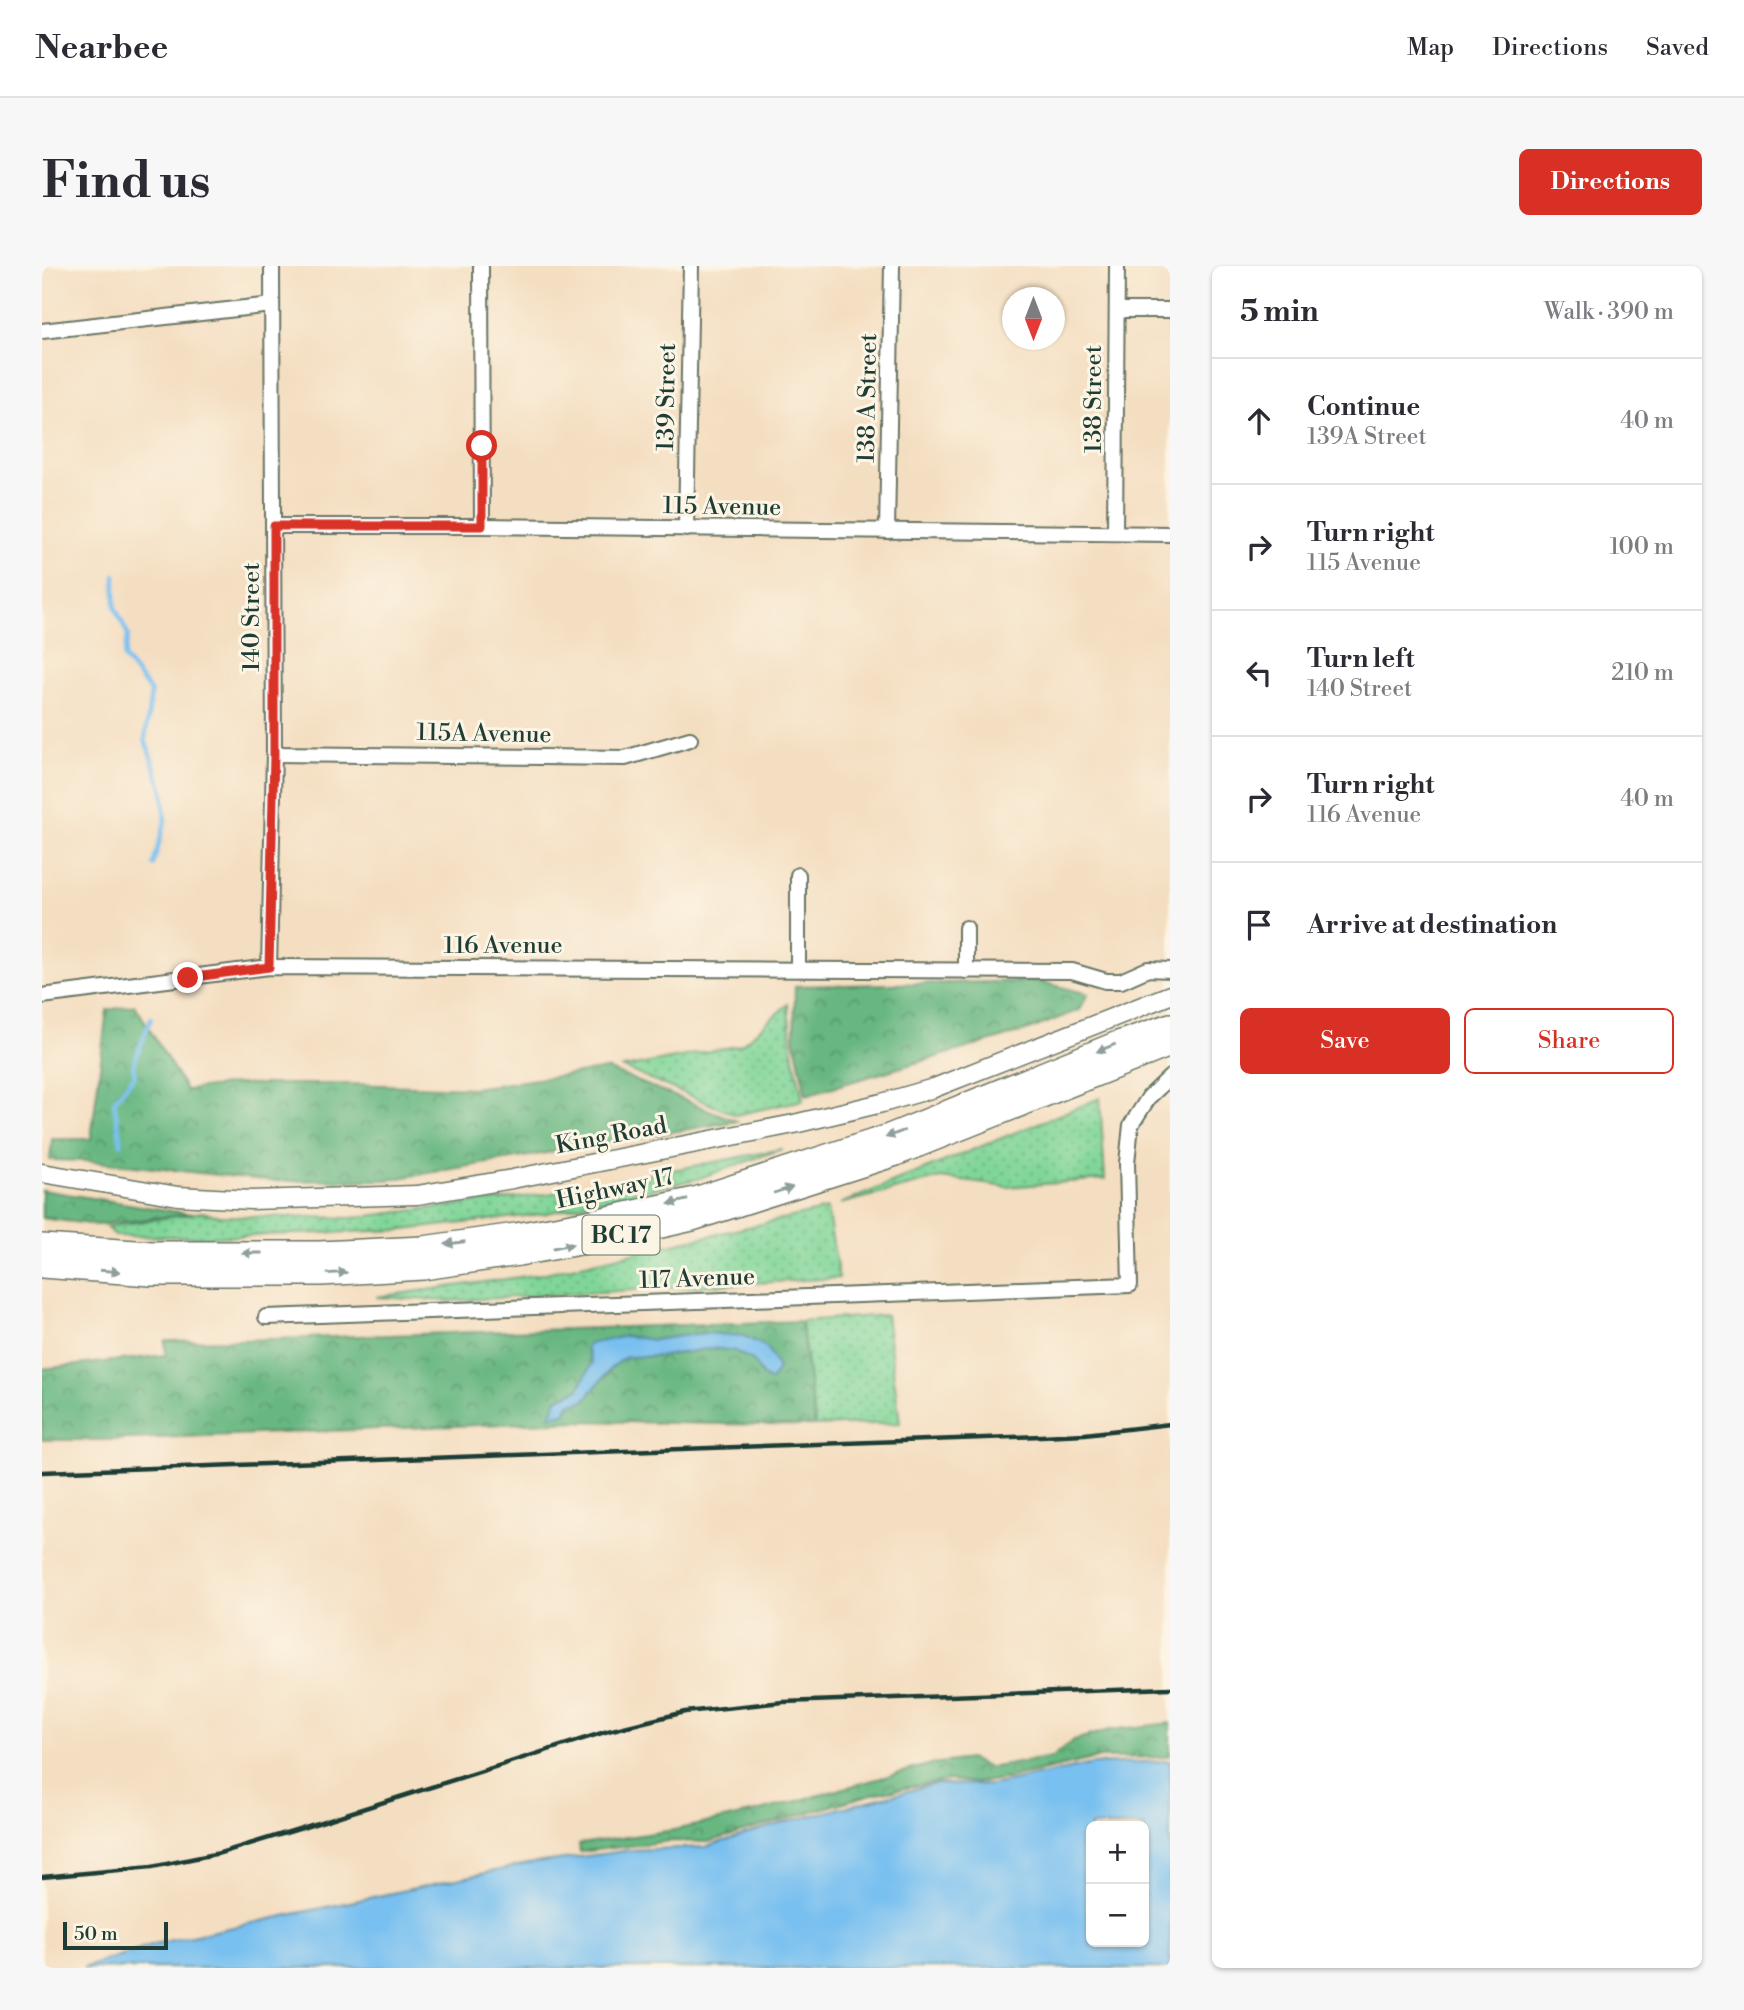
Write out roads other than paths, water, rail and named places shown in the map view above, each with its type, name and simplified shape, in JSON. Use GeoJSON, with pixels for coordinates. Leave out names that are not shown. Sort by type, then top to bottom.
{"type":"FeatureCollection","features":[{"type":"Feature","properties":{"kind":"highway","name":"Highway 17"},"geometry":{"type":"LineString","coordinates":[[42,1246],[152,1253],[320,1253],[385,1250],[423,1248],[604,1219],[695,1199],[889,1136],[1170,1024]]}},
{"type":"Feature","properties":{"kind":"highway","name":"Highway 17"},"geometry":{"type":"LineString","coordinates":[[42,1266],[151,1274],[321,1274],[423,1268],[608,1238],[692,1219],[896,1154],[1170,1045]]}},
{"type":"Feature","properties":{"kind":"street","name":"140 Street"},"geometry":{"type":"LineString","coordinates":[[269,967],[274,754],[272,266]]}},
{"type":"Feature","properties":{"kind":"street"},"geometry":{"type":"LineString","coordinates":[[481,266],[482,526]]}},
{"type":"Feature","properties":{"kind":"street","name":"139 Street"},"geometry":{"type":"LineString","coordinates":[[686,529],[691,266]]}},
{"type":"Feature","properties":{"kind":"street","name":"138 A Street"},"geometry":{"type":"LineString","coordinates":[[887,531],[892,266]]}},
{"type":"Feature","properties":{"kind":"street","name":"138 Street"},"geometry":{"type":"LineString","coordinates":[[1115,533],[1117,266]]}},
{"type":"Feature","properties":{"kind":"street"},"geometry":{"type":"LineString","coordinates":[[42,331],[272,304]]}},
{"type":"Feature","properties":{"kind":"street"},"geometry":{"type":"LineString","coordinates":[[1116,310],[1170,310]]}},
{"type":"Feature","properties":{"kind":"street","name":"115 Avenue"},"geometry":{"type":"LineString","coordinates":[[274,526],[1170,534]]}},
{"type":"Feature","properties":{"kind":"street","name":"115A Avenue"},"geometry":{"type":"LineString","coordinates":[[274,754],[625,758],[691,739]]}},
{"type":"Feature","properties":{"kind":"street"},"geometry":{"type":"LineString","coordinates":[[798,875],[798,969]]}},
{"type":"Feature","properties":{"kind":"street"},"geometry":{"type":"LineString","coordinates":[[966,928],[966,971]]}},
{"type":"Feature","properties":{"kind":"street","name":"116 Avenue"},"geometry":{"type":"LineString","coordinates":[[42,996],[269,967],[1072,971],[1106,982],[1121,982],[1148,969],[1170,970]]}},
{"type":"Feature","properties":{"kind":"street","name":"King Road"},"geometry":{"type":"LineString","coordinates":[[42,1173],[178,1196],[263,1200],[417,1195],[781,1126],[882,1103],[934,1087],[1170,995]]}},
{"type":"Feature","properties":{"kind":"street","name":"117 Avenue"},"geometry":{"type":"LineString","coordinates":[[266,1317],[1130,1285],[1127,1163],[1131,1125],[1149,1097],[1170,1077]]}},
{"type":"Feature","properties":{"kind":"water"},"geometry":{"type":"Polygon","coordinates":[[[704,1333],[744,1336],[767,1347],[778,1368],[771,1381],[762,1375],[753,1360],[735,1351],[712,1348],[663,1356],[626,1357],[611,1368],[584,1401],[569,1404],[565,1413],[550,1416],[557,1399],[579,1389],[592,1363],[586,1348],[589,1344],[625,1336],[653,1340],[704,1333]]]}},
{"type":"Feature","properties":{"kind":"water"},"geometry":{"type":"Polygon","coordinates":[[[1170,1761],[1170,1968],[83,1968],[154,1944],[527,1864],[632,1850],[705,1847],[779,1824],[935,1784],[992,1785],[1093,1764],[1170,1761]]]}},
{"type":"Feature","properties":{"kind":"waterway"},"geometry":{"type":"LineString","coordinates":[[115,575],[115,607],[128,635],[124,658],[151,692],[145,740],[163,791],[165,822],[153,865]]}},
{"type":"Feature","properties":{"kind":"waterway"},"geometry":{"type":"LineString","coordinates":[[121,1144],[114,1101],[135,1075],[133,1066],[151,1018]]}},
{"type":"Feature","properties":{"kind":"railway"},"geometry":{"type":"LineString","coordinates":[[42,1472],[1041,1436],[1170,1424]]}},
{"type":"Feature","properties":{"kind":"railway"},"geometry":{"type":"LineString","coordinates":[[42,1877],[152,1867],[220,1853],[608,1731],[685,1712],[783,1702],[1170,1688]]}}]}
